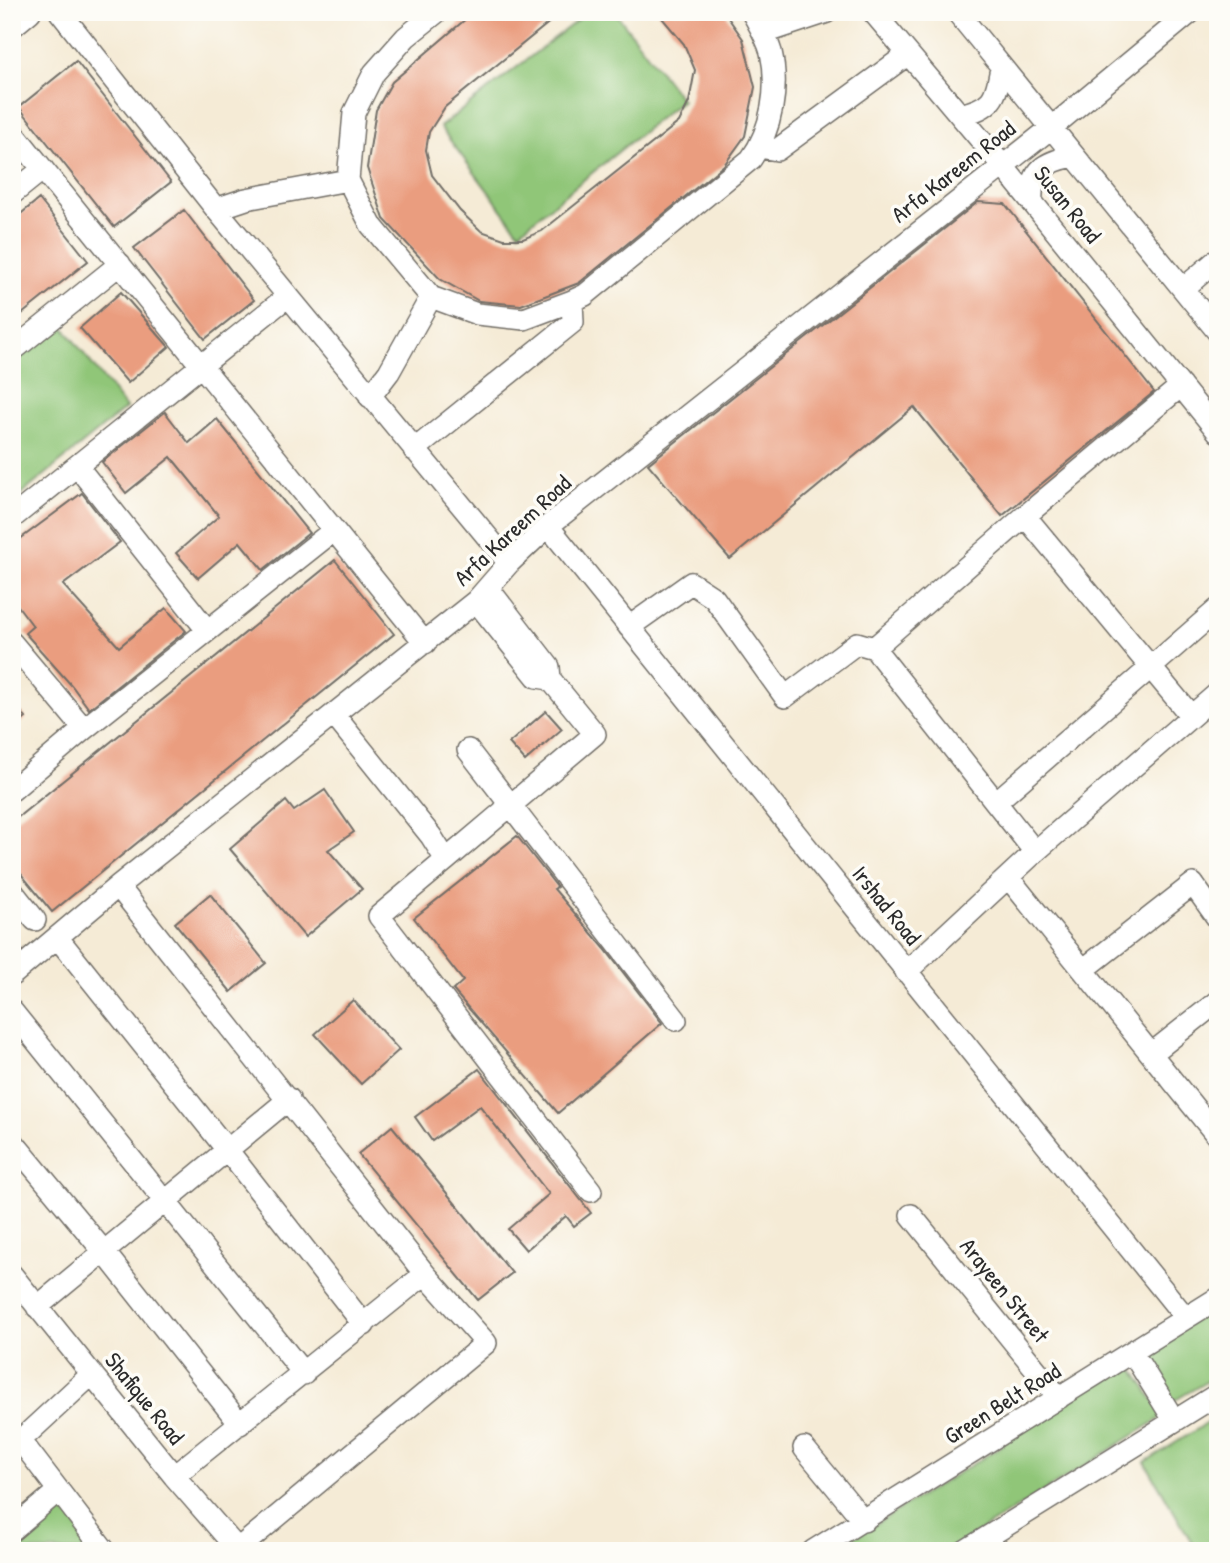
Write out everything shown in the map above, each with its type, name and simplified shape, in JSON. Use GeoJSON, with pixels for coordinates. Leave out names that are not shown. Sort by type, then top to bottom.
{"type":"FeatureCollection","features":[{"type":"Feature","properties":{"kind":"street"},"geometry":{"type":"LineString","coordinates":[[12,27],[30,12]]}},
{"type":"Feature","properties":{"kind":"street"},"geometry":{"type":"LineString","coordinates":[[60,12],[216,209],[509,563]]}},
{"type":"Feature","properties":{"kind":"street"},"geometry":{"type":"LineString","coordinates":[[437,12],[406,37],[374,73],[354,113],[348,180],[371,225],[431,297],[477,314],[524,319],[585,295],[740,167],[759,147],[772,106],[774,74],[764,33],[752,12]]}},
{"type":"Feature","properties":{"kind":"street"},"geometry":{"type":"LineString","coordinates":[[764,33],[827,12]]}},
{"type":"Feature","properties":{"kind":"street","name":"Susan Road"},"geometry":{"type":"LineString","coordinates":[[873,12],[1032,201],[1218,432]]}},
{"type":"Feature","properties":{"kind":"street","name":"Susan Road"},"geometry":{"type":"LineString","coordinates":[[957,12],[1218,332]]}},
{"type":"Feature","properties":{"kind":"street","name":"Arfa Kareem Road"},"geometry":{"type":"LineString","coordinates":[[12,975],[118,886],[425,643],[482,595],[509,563],[548,526],[1051,128],[1177,17]]}},
{"type":"Feature","properties":{"kind":"street"},"geometry":{"type":"LineString","coordinates":[[759,147],[777,150],[908,54]]}},
{"type":"Feature","properties":{"kind":"street"},"geometry":{"type":"LineString","coordinates":[[960,115],[990,104],[998,90],[1002,67]]}},
{"type":"Feature","properties":{"kind":"street"},"geometry":{"type":"LineString","coordinates":[[12,131],[425,643]]}},
{"type":"Feature","properties":{"kind":"street"},"geometry":{"type":"LineString","coordinates":[[1032,201],[1031,186],[1039,169],[1054,160],[1074,156]]}},
{"type":"Feature","properties":{"kind":"street"},"geometry":{"type":"LineString","coordinates":[[12,194],[43,169]]}},
{"type":"Feature","properties":{"kind":"street"},"geometry":{"type":"LineString","coordinates":[[216,209],[246,199],[348,180]]}},
{"type":"Feature","properties":{"kind":"street"},"geometry":{"type":"LineString","coordinates":[[1182,289],[1218,259]]}},
{"type":"Feature","properties":{"kind":"street"},"geometry":{"type":"LineString","coordinates":[[12,351],[120,264]]}},
{"type":"Feature","properties":{"kind":"street"},"geometry":{"type":"LineString","coordinates":[[12,518],[288,296]]}},
{"type":"Feature","properties":{"kind":"street"},"geometry":{"type":"LineString","coordinates":[[370,397],[389,372],[431,297]]}},
{"type":"Feature","properties":{"kind":"street"},"geometry":{"type":"LineString","coordinates":[[414,450],[573,322],[572,302]]}},
{"type":"Feature","properties":{"kind":"street"},"geometry":{"type":"LineString","coordinates":[[874,648],[1025,516],[1181,386]]}},
{"type":"Feature","properties":{"kind":"street"},"geometry":{"type":"LineString","coordinates":[[77,466],[207,631]]}},
{"type":"Feature","properties":{"kind":"street"},"geometry":{"type":"LineString","coordinates":[[1025,516],[1191,716]]}},
{"type":"Feature","properties":{"kind":"street","name":"Irshad Road"},"geometry":{"type":"LineString","coordinates":[[548,526],[1185,1317]]}},
{"type":"Feature","properties":{"kind":"street"},"geometry":{"type":"LineString","coordinates":[[12,790],[333,531]]}},
{"type":"Feature","properties":{"kind":"street"},"geometry":{"type":"LineString","coordinates":[[629,627],[691,583],[715,598],[785,696],[857,643],[874,648],[1035,852]]}},
{"type":"Feature","properties":{"kind":"street"},"geometry":{"type":"LineString","coordinates":[[482,595],[549,667],[550,679],[596,734],[379,916],[591,1191]]}},
{"type":"Feature","properties":{"kind":"street"},"geometry":{"type":"LineString","coordinates":[[996,802],[1218,609]]}},
{"type":"Feature","properties":{"kind":"street"},"geometry":{"type":"LineString","coordinates":[[12,643],[85,729]]}},
{"type":"Feature","properties":{"kind":"street"},"geometry":{"type":"LineString","coordinates":[[906,972],[1035,852],[1218,693]]}},
{"type":"Feature","properties":{"kind":"street"},"geometry":{"type":"LineString","coordinates":[[334,715],[431,836],[446,860]]}},
{"type":"Feature","properties":{"kind":"street"},"geometry":{"type":"LineString","coordinates":[[468,750],[676,1020]]}},
{"type":"Feature","properties":{"kind":"street"},"geometry":{"type":"LineString","coordinates":[[1008,877],[1218,1137]]}},
{"type":"Feature","properties":{"kind":"street"},"geometry":{"type":"LineString","coordinates":[[1083,970],[1193,884],[1218,919]]}},
{"type":"Feature","properties":{"kind":"street"},"geometry":{"type":"LineString","coordinates":[[118,886],[425,1274],[486,1343],[239,1550]]}},
{"type":"Feature","properties":{"kind":"street"},"geometry":{"type":"LineString","coordinates":[[12,891],[35,920]]}},
{"type":"Feature","properties":{"kind":"street"},"geometry":{"type":"LineString","coordinates":[[57,937],[364,1325]]}},
{"type":"Feature","properties":{"kind":"street"},"geometry":{"type":"LineString","coordinates":[[1151,1054],[1218,1001]]}},
{"type":"Feature","properties":{"kind":"street"},"geometry":{"type":"LineString","coordinates":[[12,1011],[304,1374]]}},
{"type":"Feature","properties":{"kind":"street"},"geometry":{"type":"LineString","coordinates":[[37,1307],[289,1100]]}},
{"type":"Feature","properties":{"kind":"street"},"geometry":{"type":"LineString","coordinates":[[12,1141],[105,1253],[240,1424]]}},
{"type":"Feature","properties":{"kind":"street","name":"Arayeen Street"},"geometry":{"type":"LineString","coordinates":[[911,1215],[1059,1398]]}},
{"type":"Feature","properties":{"kind":"street"},"geometry":{"type":"LineString","coordinates":[[174,1476],[425,1274]]}},
{"type":"Feature","properties":{"kind":"street","name":"Shafique Road"},"geometry":{"type":"LineString","coordinates":[[12,1275],[174,1476],[239,1550]]}},
{"type":"Feature","properties":{"kind":"street","name":"Green Belt Road"},"geometry":{"type":"LineString","coordinates":[[813,1551],[1218,1298]]}},
{"type":"Feature","properties":{"kind":"street"},"geometry":{"type":"LineString","coordinates":[[1132,1352],[1174,1420]]}},
{"type":"Feature","properties":{"kind":"street"},"geometry":{"type":"LineString","coordinates":[[92,1374],[16,1444],[58,1491],[105,1551]]}},
{"type":"Feature","properties":{"kind":"street"},"geometry":{"type":"LineString","coordinates":[[965,1551],[1218,1394]]}},
{"type":"Feature","properties":{"kind":"street"},"geometry":{"type":"LineString","coordinates":[[804,1448],[864,1521]]}},
{"type":"Feature","properties":{"kind":"street"},"geometry":{"type":"LineString","coordinates":[[12,1530],[58,1491]]}},
{"type":"Feature","properties":{"kind":"green space"},"geometry":{"type":"Polygon","coordinates":[[[588,12],[615,12],[682,100],[519,232],[440,127],[588,12]]]}},
{"type":"Feature","properties":{"kind":"green space"},"geometry":{"type":"Polygon","coordinates":[[[61,324],[126,408],[12,502],[12,363],[61,324]]]}},
{"type":"Feature","properties":{"kind":"green space"},"geometry":{"type":"Polygon","coordinates":[[[1218,1306],[1218,1375],[1172,1402],[1142,1352],[1218,1306]]]}},
{"type":"Feature","properties":{"kind":"green space"},"geometry":{"type":"Polygon","coordinates":[[[1128,1361],[1164,1416],[948,1551],[832,1551],[997,1449],[1029,1420],[1128,1361]]]}},
{"type":"Feature","properties":{"kind":"green space"},"geometry":{"type":"Polygon","coordinates":[[[1218,1416],[1218,1551],[1197,1551],[1145,1462],[1218,1416]]]}},
{"type":"Feature","properties":{"kind":"green space"},"geometry":{"type":"Polygon","coordinates":[[[59,1499],[99,1551],[12,1551],[12,1540],[59,1499]]]}},
{"type":"Feature","properties":{"kind":"building"},"geometry":{"type":"Polygon","coordinates":[[[474,12],[562,12],[445,107],[429,132],[426,150],[432,175],[460,211],[481,231],[504,239],[523,239],[542,231],[679,122],[689,102],[695,70],[684,44],[657,12],[724,12],[743,39],[755,87],[745,136],[724,165],[579,283],[521,305],[479,301],[440,279],[384,219],[367,168],[376,110],[392,82],[474,12]]]}},
{"type":"Feature","properties":{"kind":"building"},"geometry":{"type":"Polygon","coordinates":[[[76,61],[171,182],[114,227],[19,107],[76,61]]]}},
{"type":"Feature","properties":{"kind":"building"},"geometry":{"type":"Polygon","coordinates":[[[39,199],[88,261],[12,322],[12,221],[39,199]]]}},
{"type":"Feature","properties":{"kind":"building"},"geometry":{"type":"Polygon","coordinates":[[[978,202],[1005,204],[1154,392],[1002,516],[914,407],[730,559],[648,464],[978,202]]]}},
{"type":"Feature","properties":{"kind":"building"},"geometry":{"type":"Polygon","coordinates":[[[184,210],[254,300],[205,339],[134,248],[184,210]]]}},
{"type":"Feature","properties":{"kind":"building"},"geometry":{"type":"Polygon","coordinates":[[[121,292],[169,347],[128,383],[80,328],[121,292]]]}},
{"type":"Feature","properties":{"kind":"building"},"geometry":{"type":"Polygon","coordinates":[[[165,412],[189,443],[217,419],[309,533],[263,570],[240,542],[198,578],[176,553],[219,516],[171,457],[126,493],[102,462],[165,412]]]}},
{"type":"Feature","properties":{"kind":"building"},"geometry":{"type":"Polygon","coordinates":[[[82,493],[120,542],[63,585],[119,647],[166,608],[186,631],[89,709],[25,633],[33,626],[12,598],[12,545],[82,493]]]}},
{"type":"Feature","properties":{"kind":"building"},"geometry":{"type":"Polygon","coordinates":[[[335,560],[394,634],[52,912],[12,863],[12,822],[335,560]]]}},
{"type":"Feature","properties":{"kind":"building"},"geometry":{"type":"Polygon","coordinates":[[[12,700],[26,718],[12,729],[12,700]]]}},
{"type":"Feature","properties":{"kind":"building"},"geometry":{"type":"Polygon","coordinates":[[[546,711],[562,729],[525,761],[509,743],[546,711]]]}},
{"type":"Feature","properties":{"kind":"building"},"geometry":{"type":"Polygon","coordinates":[[[325,790],[354,832],[328,850],[362,889],[305,937],[230,849],[286,801],[294,811],[325,790]]]}},
{"type":"Feature","properties":{"kind":"building"},"geometry":{"type":"Polygon","coordinates":[[[517,836],[557,887],[554,889],[662,1023],[558,1113],[453,990],[463,981],[414,918],[517,836]]]}},
{"type":"Feature","properties":{"kind":"building"},"geometry":{"type":"Polygon","coordinates":[[[210,894],[266,963],[231,992],[175,923],[210,894]]]}},
{"type":"Feature","properties":{"kind":"building"},"geometry":{"type":"Polygon","coordinates":[[[353,1000],[399,1050],[361,1084],[315,1034],[353,1000]]]}},
{"type":"Feature","properties":{"kind":"building"},"geometry":{"type":"Polygon","coordinates":[[[479,1069],[591,1213],[574,1226],[566,1216],[526,1250],[508,1229],[549,1194],[480,1106],[432,1141],[415,1117],[479,1069]]]}},
{"type":"Feature","properties":{"kind":"building"},"geometry":{"type":"Polygon","coordinates":[[[392,1126],[512,1273],[478,1300],[358,1154],[392,1126]]]}}]}
